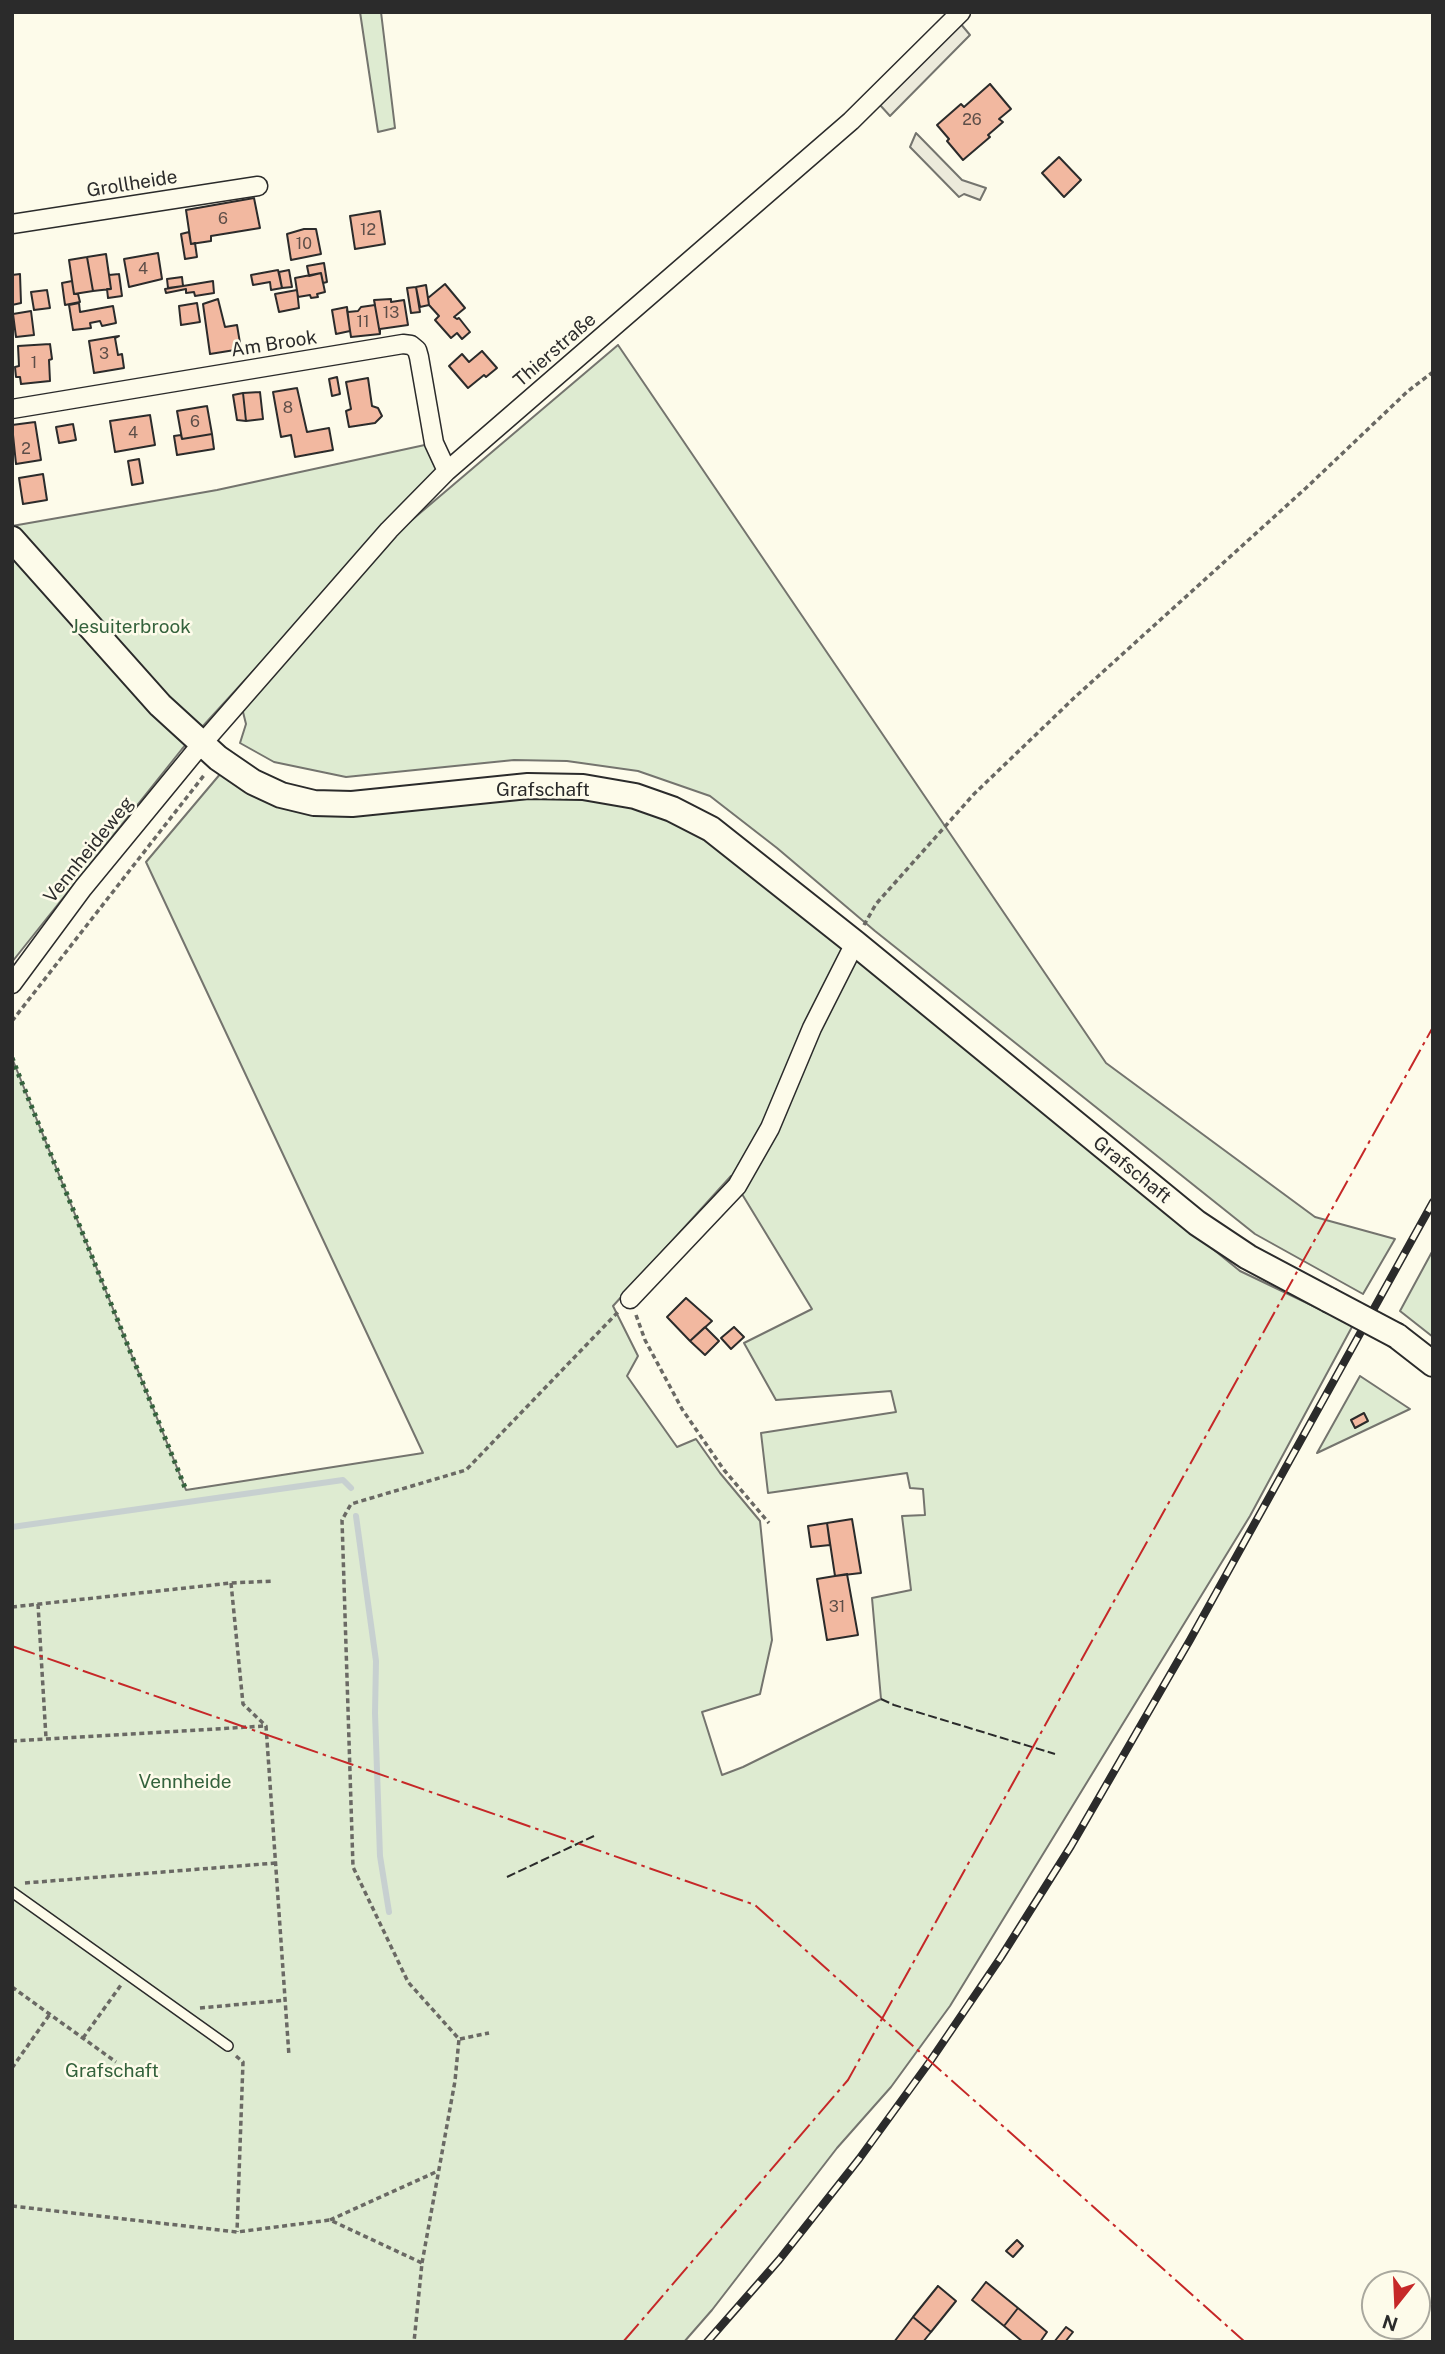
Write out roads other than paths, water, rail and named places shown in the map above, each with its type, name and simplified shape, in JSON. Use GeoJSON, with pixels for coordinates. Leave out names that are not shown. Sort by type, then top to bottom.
{"type":"FeatureCollection","features":[{"type":"Feature","properties":{"kind":"street","name":"Thierstraße"},"geometry":{"type":"LineString","coordinates":[[210,751],[389,530],[447,471],[851,121],[961,12]]}},
{"type":"Feature","properties":{"kind":"street","name":"Grollheide"},"geometry":{"type":"LineString","coordinates":[[12,224],[258,186]]}},
{"type":"Feature","properties":{"kind":"street","name":"Am Brook"},"geometry":{"type":"LineString","coordinates":[[12,409],[403,344],[411,345],[417,350],[435,443],[447,471]]}},
{"type":"Feature","properties":{"kind":"street","name":"Grafschaft"},"geometry":{"type":"LineString","coordinates":[[12,539],[160,705],[210,751],[253,782],[281,795],[314,803],[352,804],[527,786],[583,787],[635,796],[672,809],[710,829],[855,943],[1197,1223],[1248,1257],[1397,1336],[1433,1364]]}},
{"type":"Feature","properties":{"kind":"street","name":"Vennheideweg"},"geometry":{"type":"LineString","coordinates":[[12,985],[83,888],[210,751]]}},
{"type":"Feature","properties":{"kind":"street"},"geometry":{"type":"LineString","coordinates":[[630,1299],[737,1186],[769,1128],[812,1028],[855,943]]}},
{"type":"Feature","properties":{"kind":"lane"},"geometry":{"type":"LineString","coordinates":[[15,1888],[128,1975],[228,2046]]}},
{"type":"Feature","properties":{"kind":"waterway"},"geometry":{"type":"LineString","coordinates":[[12,1527],[343,1480],[351,1488]]}},
{"type":"Feature","properties":{"kind":"waterway"},"geometry":{"type":"LineString","coordinates":[[356,1516],[376,1661],[380,1856],[389,1912]]}},
{"type":"Feature","properties":{"kind":"railway"},"geometry":{"type":"LineString","coordinates":[[707,2342],[779,2260],[859,2159],[1001,1957],[1071,1846],[1190,1640],[1433,1202]]}},
{"type":"Feature","properties":{"kind":"park label","name":"Jesuiterbrook"},"geometry":{"type":"Point","coordinates":[131,627]}},
{"type":"Feature","properties":{"kind":"park label","name":"Vennheide"},"geometry":{"type":"Point","coordinates":[185,1782]}}]}
